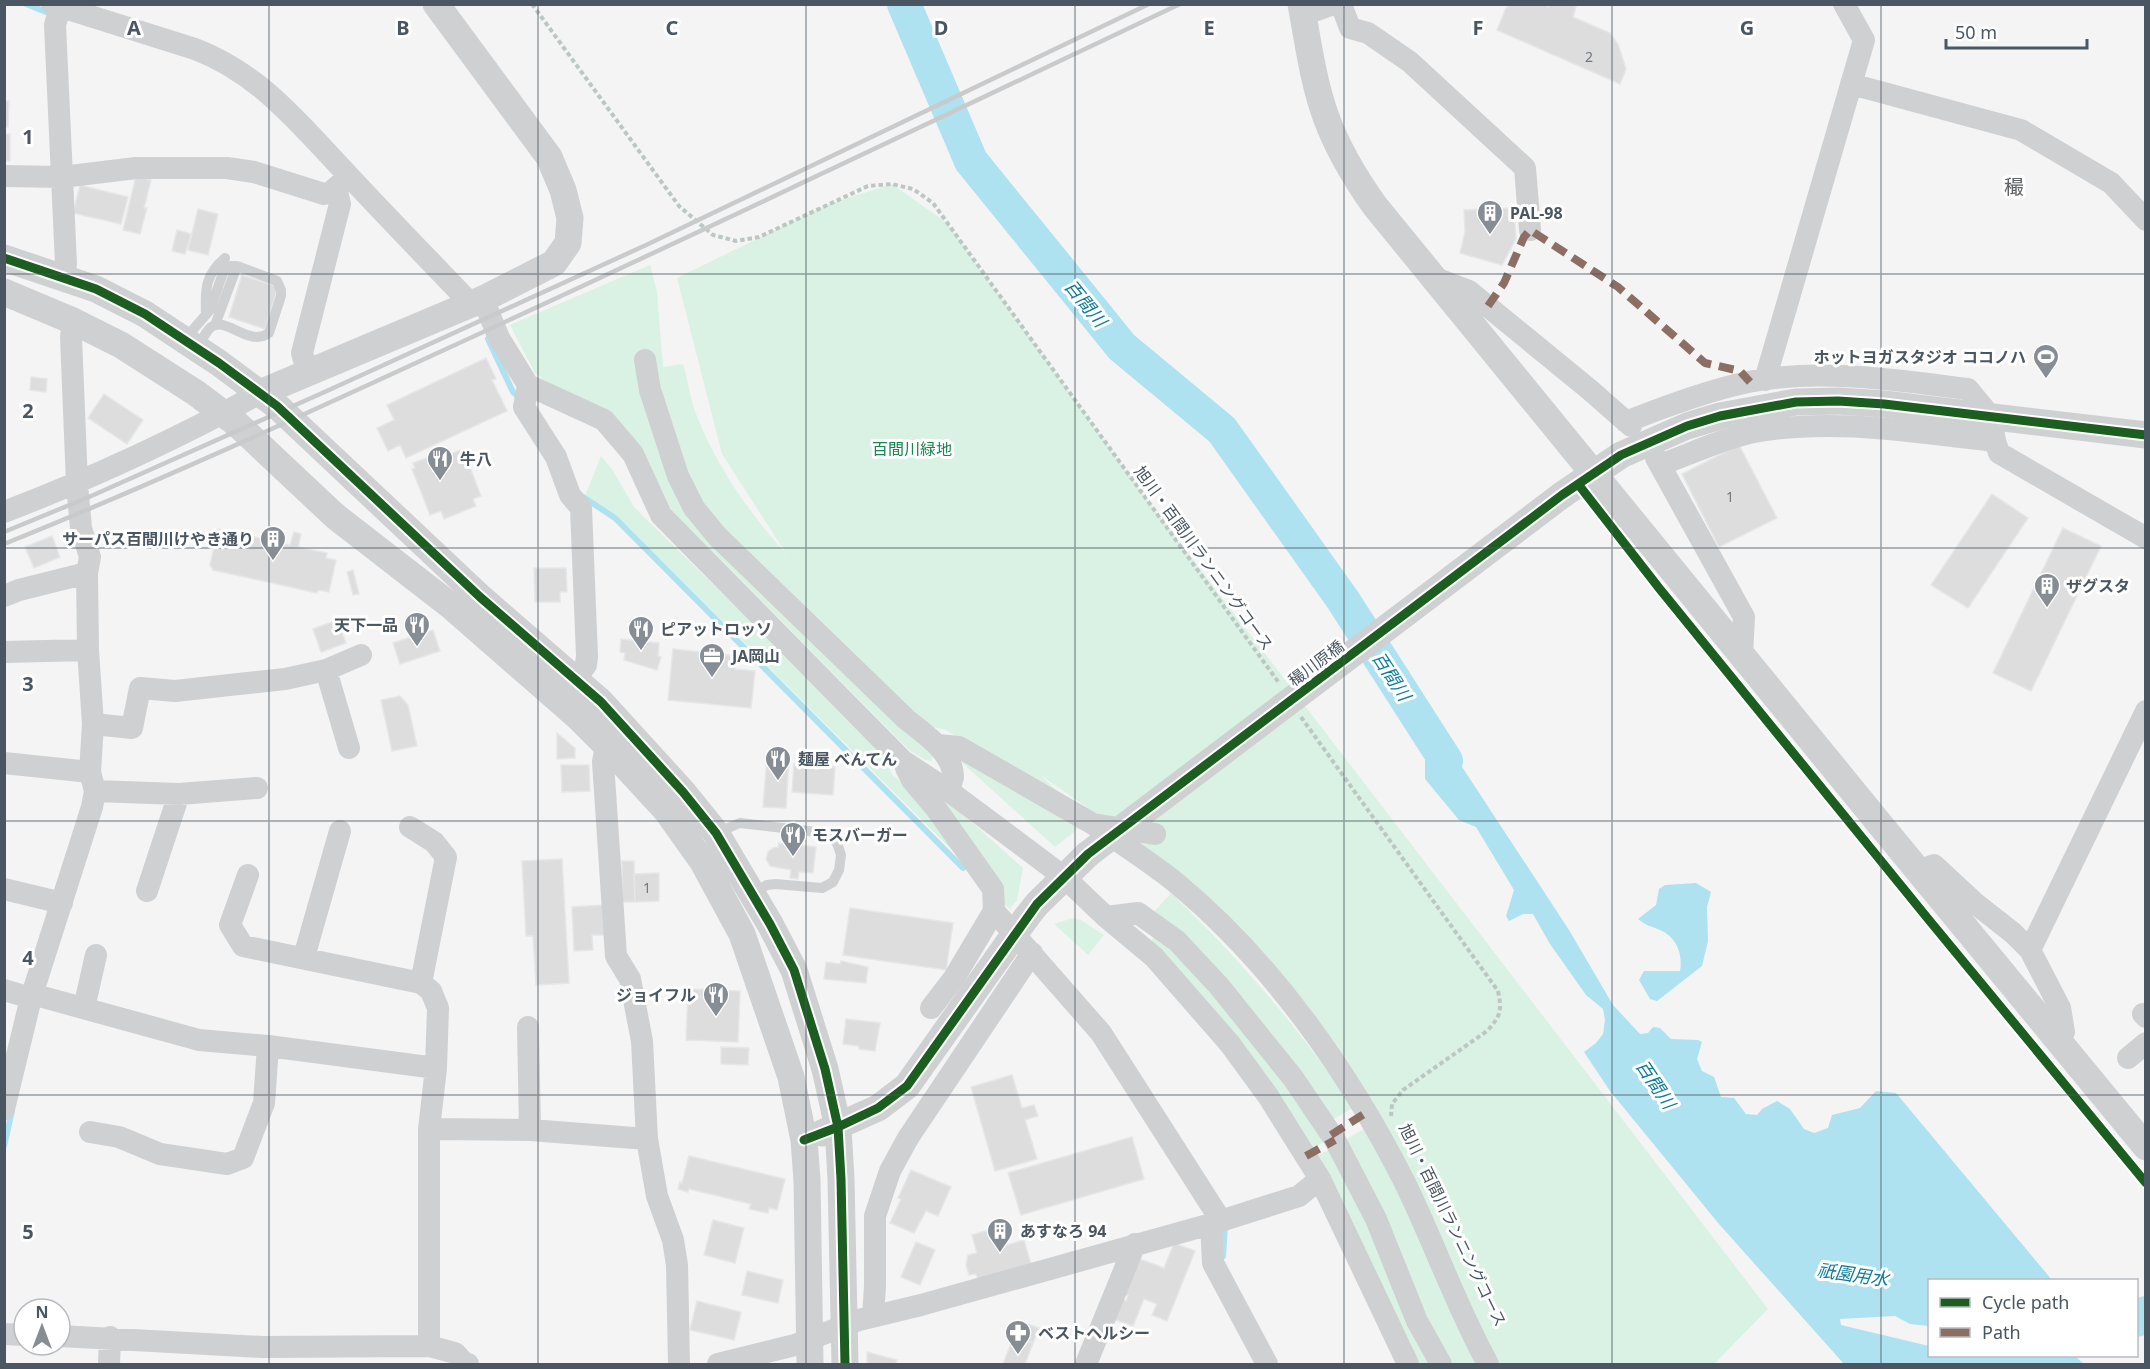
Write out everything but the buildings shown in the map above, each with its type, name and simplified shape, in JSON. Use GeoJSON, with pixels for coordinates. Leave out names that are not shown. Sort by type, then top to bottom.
{"type":"FeatureCollection","features":[{"type":"Feature","properties":{"kind":"street"},"geometry":{"type":"LineString","coordinates":[[4,512],[77,484],[223,414],[260,393],[477,302],[554,264],[568,243],[570,218],[563,190],[549,157],[436,4]]}},
{"type":"Feature","properties":{"kind":"street"},"geometry":{"type":"LineString","coordinates":[[1334,4],[1302,10],[1315,80],[1325,116],[1338,146],[1356,179],[1375,206],[2145,1147]]}},
{"type":"Feature","properties":{"kind":"street"},"geometry":{"type":"LineString","coordinates":[[1341,4],[1350,28],[1368,33],[1410,62],[1525,168],[1530,230]]}},
{"type":"Feature","properties":{"kind":"street"},"geometry":{"type":"LineString","coordinates":[[1765,380],[1864,40],[1844,4]]}},
{"type":"Feature","properties":{"kind":"street"},"geometry":{"type":"LineString","coordinates":[[63,278],[66,264],[57,86],[58,10],[195,49],[219,57],[237,68],[286,110],[343,182],[477,302],[499,338],[556,457],[570,495],[581,508],[587,656],[586,665],[575,679]]}},
{"type":"Feature","properties":{"kind":"street"},"geometry":{"type":"LineString","coordinates":[[1851,84],[2021,130],[2111,183],[2145,220]]}},
{"type":"Feature","properties":{"kind":"street"},"geometry":{"type":"LineString","coordinates":[[4,176],[62,177],[136,168],[227,168],[254,172],[324,194],[330,193],[343,182]]}},
{"type":"Feature","properties":{"kind":"street"},"geometry":{"type":"LineString","coordinates":[[308,374],[302,353],[340,204],[343,182]]}},
{"type":"Feature","properties":{"kind":"street"},"geometry":{"type":"LineString","coordinates":[[4,258],[106,294],[145,314],[260,393],[299,425],[480,597],[601,702],[676,784],[716,833],[771,924],[794,970],[825,1068],[838,1127],[845,1365]]}},
{"type":"Feature","properties":{"kind":"street"},"geometry":{"type":"LineString","coordinates":[[1430,276],[1469,291],[1628,424],[1669,404],[1714,390],[1765,380],[1809,376],[1859,377],[1968,389],[1993,429],[1999,453],[2145,538]]}},
{"type":"Feature","properties":{"kind":"street"},"geometry":{"type":"LineString","coordinates":[[4,292],[73,321],[121,345],[196,393],[237,424],[335,516],[452,606],[577,716],[666,810],[679,827],[703,862],[742,934],[791,1077],[804,1140],[808,1194],[810,1365]]}},
{"type":"Feature","properties":{"kind":"street"},"geometry":{"type":"LineString","coordinates":[[4,1110],[31,996],[92,807],[93,724],[88,650],[87,573],[90,557],[81,528],[77,484],[71,337],[73,321]]}},
{"type":"Feature","properties":{"kind":"street"},"geometry":{"type":"LineString","coordinates":[[645,360],[650,390],[678,476],[694,508],[734,553],[906,718],[938,745],[951,766],[953,777],[949,791]]}},
{"type":"Feature","properties":{"kind":"street"},"geometry":{"type":"LineString","coordinates":[[526,397],[604,420],[633,454],[661,515],[903,761],[949,791],[1064,877],[1106,917],[1154,957],[1230,1044],[1268,1096],[1320,1179],[1408,1365]]}},
{"type":"Feature","properties":{"kind":"street","name":"穝川原橋"},"geometry":{"type":"LineString","coordinates":[[804,1140],[878,1108],[907,1086],[1036,904],[1088,854],[1562,495],[1621,455],[1687,426],[1720,416],[1786,403],[1838,401],[1861,403],[1993,429],[2145,435]]}},
{"type":"Feature","properties":{"kind":"street"},"geometry":{"type":"LineString","coordinates":[[1742,655],[1744,617],[1658,462],[1759,431],[1793,427],[1835,425],[1993,429]]}},
{"type":"Feature","properties":{"kind":"street"},"geometry":{"type":"LineString","coordinates":[[4,596],[87,573]]}},
{"type":"Feature","properties":{"kind":"street"},"geometry":{"type":"LineString","coordinates":[[4,652],[88,650]]}},
{"type":"Feature","properties":{"kind":"street"},"geometry":{"type":"LineString","coordinates":[[93,724],[132,728],[140,688],[175,691],[285,679],[326,670],[361,655]]}},
{"type":"Feature","properties":{"kind":"street"},"geometry":{"type":"LineString","coordinates":[[326,670],[349,748]]}},
{"type":"Feature","properties":{"kind":"street"},"geometry":{"type":"LineString","coordinates":[[2030,950],[2145,711]]}},
{"type":"Feature","properties":{"kind":"street"},"geometry":{"type":"LineString","coordinates":[[606,745],[603,762],[616,956],[630,979],[642,1041],[647,1139],[657,1196],[673,1240],[677,1265],[680,1365]]}},
{"type":"Feature","properties":{"kind":"street"},"geometry":{"type":"LineString","coordinates":[[938,745],[959,747],[1093,824],[1175,882],[1236,939],[1292,1003],[1367,1112],[1405,1185],[1488,1365]]}},
{"type":"Feature","properties":{"kind":"street"},"geometry":{"type":"LineString","coordinates":[[903,761],[912,780],[935,807],[993,889],[994,911],[954,978],[931,1008]]}},
{"type":"Feature","properties":{"kind":"street"},"geometry":{"type":"LineString","coordinates":[[4,762],[92,782],[179,794],[257,788]]}},
{"type":"Feature","properties":{"kind":"street"},"geometry":{"type":"LineString","coordinates":[[147,891],[179,794]]}},
{"type":"Feature","properties":{"kind":"street"},"geometry":{"type":"LineString","coordinates":[[1093,824],[1155,834]]}},
{"type":"Feature","properties":{"kind":"street"},"geometry":{"type":"LineString","coordinates":[[410,827],[434,842],[446,856],[421,983]]}},
{"type":"Feature","properties":{"kind":"street"},"geometry":{"type":"LineString","coordinates":[[304,957],[340,831]]}},
{"type":"Feature","properties":{"kind":"street"},"geometry":{"type":"LineString","coordinates":[[1918,871],[1934,865],[2030,950],[2060,1008],[2064,1032],[2060,1042]]}},
{"type":"Feature","properties":{"kind":"street"},"geometry":{"type":"LineString","coordinates":[[248,875],[230,925],[243,946],[421,983],[432,990],[438,1008],[436,1068],[429,1129],[429,1346]]}},
{"type":"Feature","properties":{"kind":"street"},"geometry":{"type":"LineString","coordinates":[[4,889],[62,903]]}},
{"type":"Feature","properties":{"kind":"street"},"geometry":{"type":"LineString","coordinates":[[994,911],[1101,1033],[1218,1216],[1220,1221],[1213,1263],[1267,1365]]}},
{"type":"Feature","properties":{"kind":"street"},"geometry":{"type":"LineString","coordinates":[[1106,917],[1138,914],[1177,941],[1219,986],[1293,1078],[1335,1140],[1376,1219],[1417,1321],[1441,1365]]}},
{"type":"Feature","properties":{"kind":"street"},"geometry":{"type":"LineString","coordinates":[[873,1317],[875,1216],[890,1171],[908,1138],[1032,953]]}},
{"type":"Feature","properties":{"kind":"street"},"geometry":{"type":"LineString","coordinates":[[84,1008],[96,955]]}},
{"type":"Feature","properties":{"kind":"street"},"geometry":{"type":"LineString","coordinates":[[4,990],[84,1008],[199,1040],[268,1046],[436,1068]]}},
{"type":"Feature","properties":{"kind":"street"},"geometry":{"type":"LineString","coordinates":[[528,1027],[530,1130]]}},
{"type":"Feature","properties":{"kind":"street"},"geometry":{"type":"LineString","coordinates":[[2128,1058],[2145,1043]]}},
{"type":"Feature","properties":{"kind":"street"},"geometry":{"type":"LineString","coordinates":[[90,1132],[119,1137],[160,1154],[227,1164],[243,1158],[264,1103],[268,1046]]}},
{"type":"Feature","properties":{"kind":"street"},"geometry":{"type":"LineString","coordinates":[[429,1129],[530,1130],[647,1139]]}},
{"type":"Feature","properties":{"kind":"street"},"geometry":{"type":"LineString","coordinates":[[718,1365],[795,1345],[844,1325],[1220,1221],[1299,1196],[1320,1179]]}},
{"type":"Feature","properties":{"kind":"street"},"geometry":{"type":"LineString","coordinates":[[1086,1365],[1135,1244]]}},
{"type":"Feature","properties":{"kind":"street"},"geometry":{"type":"LineString","coordinates":[[72,1336],[110,1337],[262,1356],[429,1346],[455,1353],[468,1365]]}},
{"type":"Feature","properties":{"kind":"street"},"geometry":{"type":"LineString","coordinates":[[109,1365],[110,1337]]}},
{"type":"Feature","properties":{"kind":"lane"},"geometry":{"type":"LineString","coordinates":[[206,314],[208,279],[217,265],[225,258]]}},
{"type":"Feature","properties":{"kind":"lane"},"geometry":{"type":"LineString","coordinates":[[230,266],[237,266],[277,281],[280,285],[281,296],[272,329],[264,336],[253,338],[224,325],[211,327],[190,344],[210,310],[223,273],[230,266]]}},
{"type":"Feature","properties":{"kind":"lane"},"geometry":{"type":"LineString","coordinates":[[215,326],[237,266]]}},
{"type":"Feature","properties":{"kind":"lane"},"geometry":{"type":"LineString","coordinates":[[716,833],[740,823],[825,833],[837,843],[841,855],[839,870],[833,882],[822,888],[767,885],[752,893]]}},
{"type":"Feature","properties":{"kind":"green space","name":"百間川緑地"},"geometry":{"type":"Polygon","coordinates":[[[892,184],[947,223],[1150,504],[1768,1309],[1714,1364],[1497,1364],[1343,1062],[1099,816],[1039,774],[1066,799],[1064,802],[946,730],[922,724],[669,480],[908,730],[932,756],[932,761],[925,760],[909,750],[668,506],[632,438],[535,373],[510,325],[650,265],[657,292],[663,367],[683,364],[696,414],[714,453],[747,506],[787,555],[722,454],[677,278],[826,205],[892,184]]]}},
{"type":"Feature","properties":{"kind":"green space"},"geometry":{"type":"Polygon","coordinates":[[[601,456],[612,469],[634,507],[878,746],[892,774],[907,788],[965,863],[626,525],[585,496],[601,456]]]}},
{"type":"Feature","properties":{"kind":"green space"},"geometry":{"type":"Polygon","coordinates":[[[958,759],[1080,827],[1055,847],[958,759]]]}},
{"type":"Feature","properties":{"kind":"green space"},"geometry":{"type":"Polygon","coordinates":[[[936,795],[959,811],[1023,868],[1017,900],[1010,909],[1001,902],[936,795]]]}},
{"type":"Feature","properties":{"kind":"green space"},"geometry":{"type":"Polygon","coordinates":[[[1171,893],[1221,943],[1268,996],[1353,1108],[1329,1122],[1154,912],[1171,893]]]}},
{"type":"Feature","properties":{"kind":"green space"},"geometry":{"type":"Polygon","coordinates":[[[1073,918],[1081,920],[1104,935],[1088,955],[1054,924],[1073,918]]]}},
{"type":"Feature","properties":{"kind":"green space"},"geometry":{"type":"Polygon","coordinates":[[[1155,936],[1222,999],[1325,1141],[1314,1148],[1273,1091],[1151,941],[1155,936]]]}},
{"type":"Feature","properties":{"kind":"green space"},"geometry":{"type":"Polygon","coordinates":[[[1367,1127],[1480,1364],[1450,1364],[1344,1141],[1367,1127]]]}},
{"type":"Feature","properties":{"kind":"green space"},"geometry":{"type":"Polygon","coordinates":[[[1329,1150],[1357,1197],[1429,1364],[1417,1364],[1316,1156],[1329,1150]]]}},
{"type":"Feature","properties":{"kind":"water"},"geometry":{"type":"Polygon","coordinates":[[[1430,718],[1569,930],[1613,1005],[1640,1034],[1648,1033],[1653,1027],[1660,1028],[1671,1039],[1702,1042],[1697,1059],[1702,1071],[1714,1077],[1721,1097],[1734,1098],[1746,1114],[1757,1115],[1762,1109],[1777,1101],[1790,1109],[1804,1129],[1814,1133],[1828,1128],[1832,1115],[1860,1108],[1876,1091],[1896,1093],[2051,1279],[1928,1279],[1928,1326],[1910,1324],[1895,1316],[1840,1319],[1841,1325],[1928,1346],[1928,1357],[2076,1357],[2084,1364],[1844,1364],[1719,1224],[1610,1091],[1584,1052],[1603,1034],[1605,1020],[1603,1009],[1586,995],[1550,944],[1533,914],[1523,914],[1509,921],[1506,916],[1514,890],[1476,827],[1459,820],[1425,779],[1425,746],[1413,721],[1430,718]]]}},
{"type":"Feature","properties":{"kind":"water"},"geometry":{"type":"Polygon","coordinates":[[[1696,883],[1711,892],[1707,907],[1708,941],[1702,966],[1657,1001],[1650,999],[1639,980],[1644,971],[1680,971],[1681,959],[1678,947],[1671,937],[1638,919],[1656,905],[1659,889],[1665,885],[1696,883]]]}},
{"type":"Feature","properties":{"kind":"waterway"},"geometry":{"type":"LineString","coordinates":[[26,4],[51,14]]}},
{"type":"Feature","properties":{"kind":"waterway","name":"百間川"},"geometry":{"type":"LineString","coordinates":[[904,4],[971,161],[1122,347],[1222,430],[1343,600],[1446,761]]}},
{"type":"Feature","properties":{"kind":"waterway"},"geometry":{"type":"LineString","coordinates":[[488,339],[513,392],[520,398]]}},
{"type":"Feature","properties":{"kind":"waterway"},"geometry":{"type":"LineString","coordinates":[[583,497],[615,518],[963,868]]}},
{"type":"Feature","properties":{"kind":"waterway"},"geometry":{"type":"LineString","coordinates":[[4,1146],[12,1111]]}},
{"type":"Feature","properties":{"kind":"waterway"},"geometry":{"type":"LineString","coordinates":[[1223,1256],[1225,1225]]}},
{"type":"Feature","properties":{"kind":"waterway","name":"祇園用水"},"geometry":{"type":"LineString","coordinates":[[2138,1319],[2146,1313]]}},
{"type":"Feature","properties":{"kind":"railway"},"geometry":{"type":"LineString","coordinates":[[4,532],[89,497],[329,390],[644,246],[1149,4]]}},
{"type":"Feature","properties":{"kind":"railway"},"geometry":{"type":"LineString","coordinates":[[4,544],[170,474],[390,375],[1180,4]]}},
{"type":"Feature","properties":{"kind":"marked path"},"geometry":{"type":"LineString","coordinates":[[1488,306],[1504,283],[1524,237],[1530,230],[1618,287],[1705,363],[1740,371],[1750,382]]}},
{"type":"Feature","properties":{"kind":"marked path"},"geometry":{"type":"LineString","coordinates":[[1331,1135],[1367,1112]]}},
{"type":"Feature","properties":{"kind":"marked path"},"geometry":{"type":"LineString","coordinates":[[1306,1156],[1335,1140]]}},
{"type":"Feature","properties":{"kind":"cycle path"},"geometry":{"type":"LineString","coordinates":[[4,258],[96,289],[145,314],[219,363],[277,406],[480,597],[601,702],[683,792],[716,833],[770,924],[794,970],[825,1069],[838,1127],[845,1364]]}},
{"type":"Feature","properties":{"kind":"cycle path"},"geometry":{"type":"LineString","coordinates":[[804,1140],[878,1108],[907,1086],[1037,904],[1088,854],[1562,495],[1621,455],[1687,426],[1720,416],[1796,402],[1838,401],[1884,404],[2146,435]]}},
{"type":"Feature","properties":{"kind":"cycle path"},"geometry":{"type":"LineString","coordinates":[[1578,484],[1659,588],[2146,1183]]}},
{"type":"Feature","properties":{"kind":"place","name":"PAL-98"},"geometry":{"type":"Point","coordinates":[1490,236]}},
{"type":"Feature","properties":{"kind":"place","name":"ホットヨガスタジオ ココノハ"},"geometry":{"type":"Point","coordinates":[2046,380]}},
{"type":"Feature","properties":{"kind":"place","name":"牛八"},"geometry":{"type":"Point","coordinates":[440,482]}},
{"type":"Feature","properties":{"kind":"place","name":"サーパス百間川けやき通り"},"geometry":{"type":"Point","coordinates":[273,562]}},
{"type":"Feature","properties":{"kind":"place","name":"ザグスタ"},"geometry":{"type":"Point","coordinates":[2047,609]}},
{"type":"Feature","properties":{"kind":"place","name":"天下一品"},"geometry":{"type":"Point","coordinates":[417,648]}},
{"type":"Feature","properties":{"kind":"place","name":"ピアットロッソ"},"geometry":{"type":"Point","coordinates":[641,652]}},
{"type":"Feature","properties":{"kind":"place","name":"JA岡山"},"geometry":{"type":"Point","coordinates":[712,679]}},
{"type":"Feature","properties":{"kind":"place","name":"麺屋 べんてん"},"geometry":{"type":"Point","coordinates":[778,782]}},
{"type":"Feature","properties":{"kind":"place","name":"モスバーガー"},"geometry":{"type":"Point","coordinates":[793,858]}},
{"type":"Feature","properties":{"kind":"place","name":"ジョイフル"},"geometry":{"type":"Point","coordinates":[716,1018]}},
{"type":"Feature","properties":{"kind":"place","name":"あすなろ 94"},"geometry":{"type":"Point","coordinates":[1000,1254]}},
{"type":"Feature","properties":{"kind":"place","name":"ベストヘルシー"},"geometry":{"type":"Point","coordinates":[1018,1356]}},
{"type":"Feature","properties":{"kind":"district","name":"穝"},"geometry":{"type":"Point","coordinates":[2014,186]}}]}
